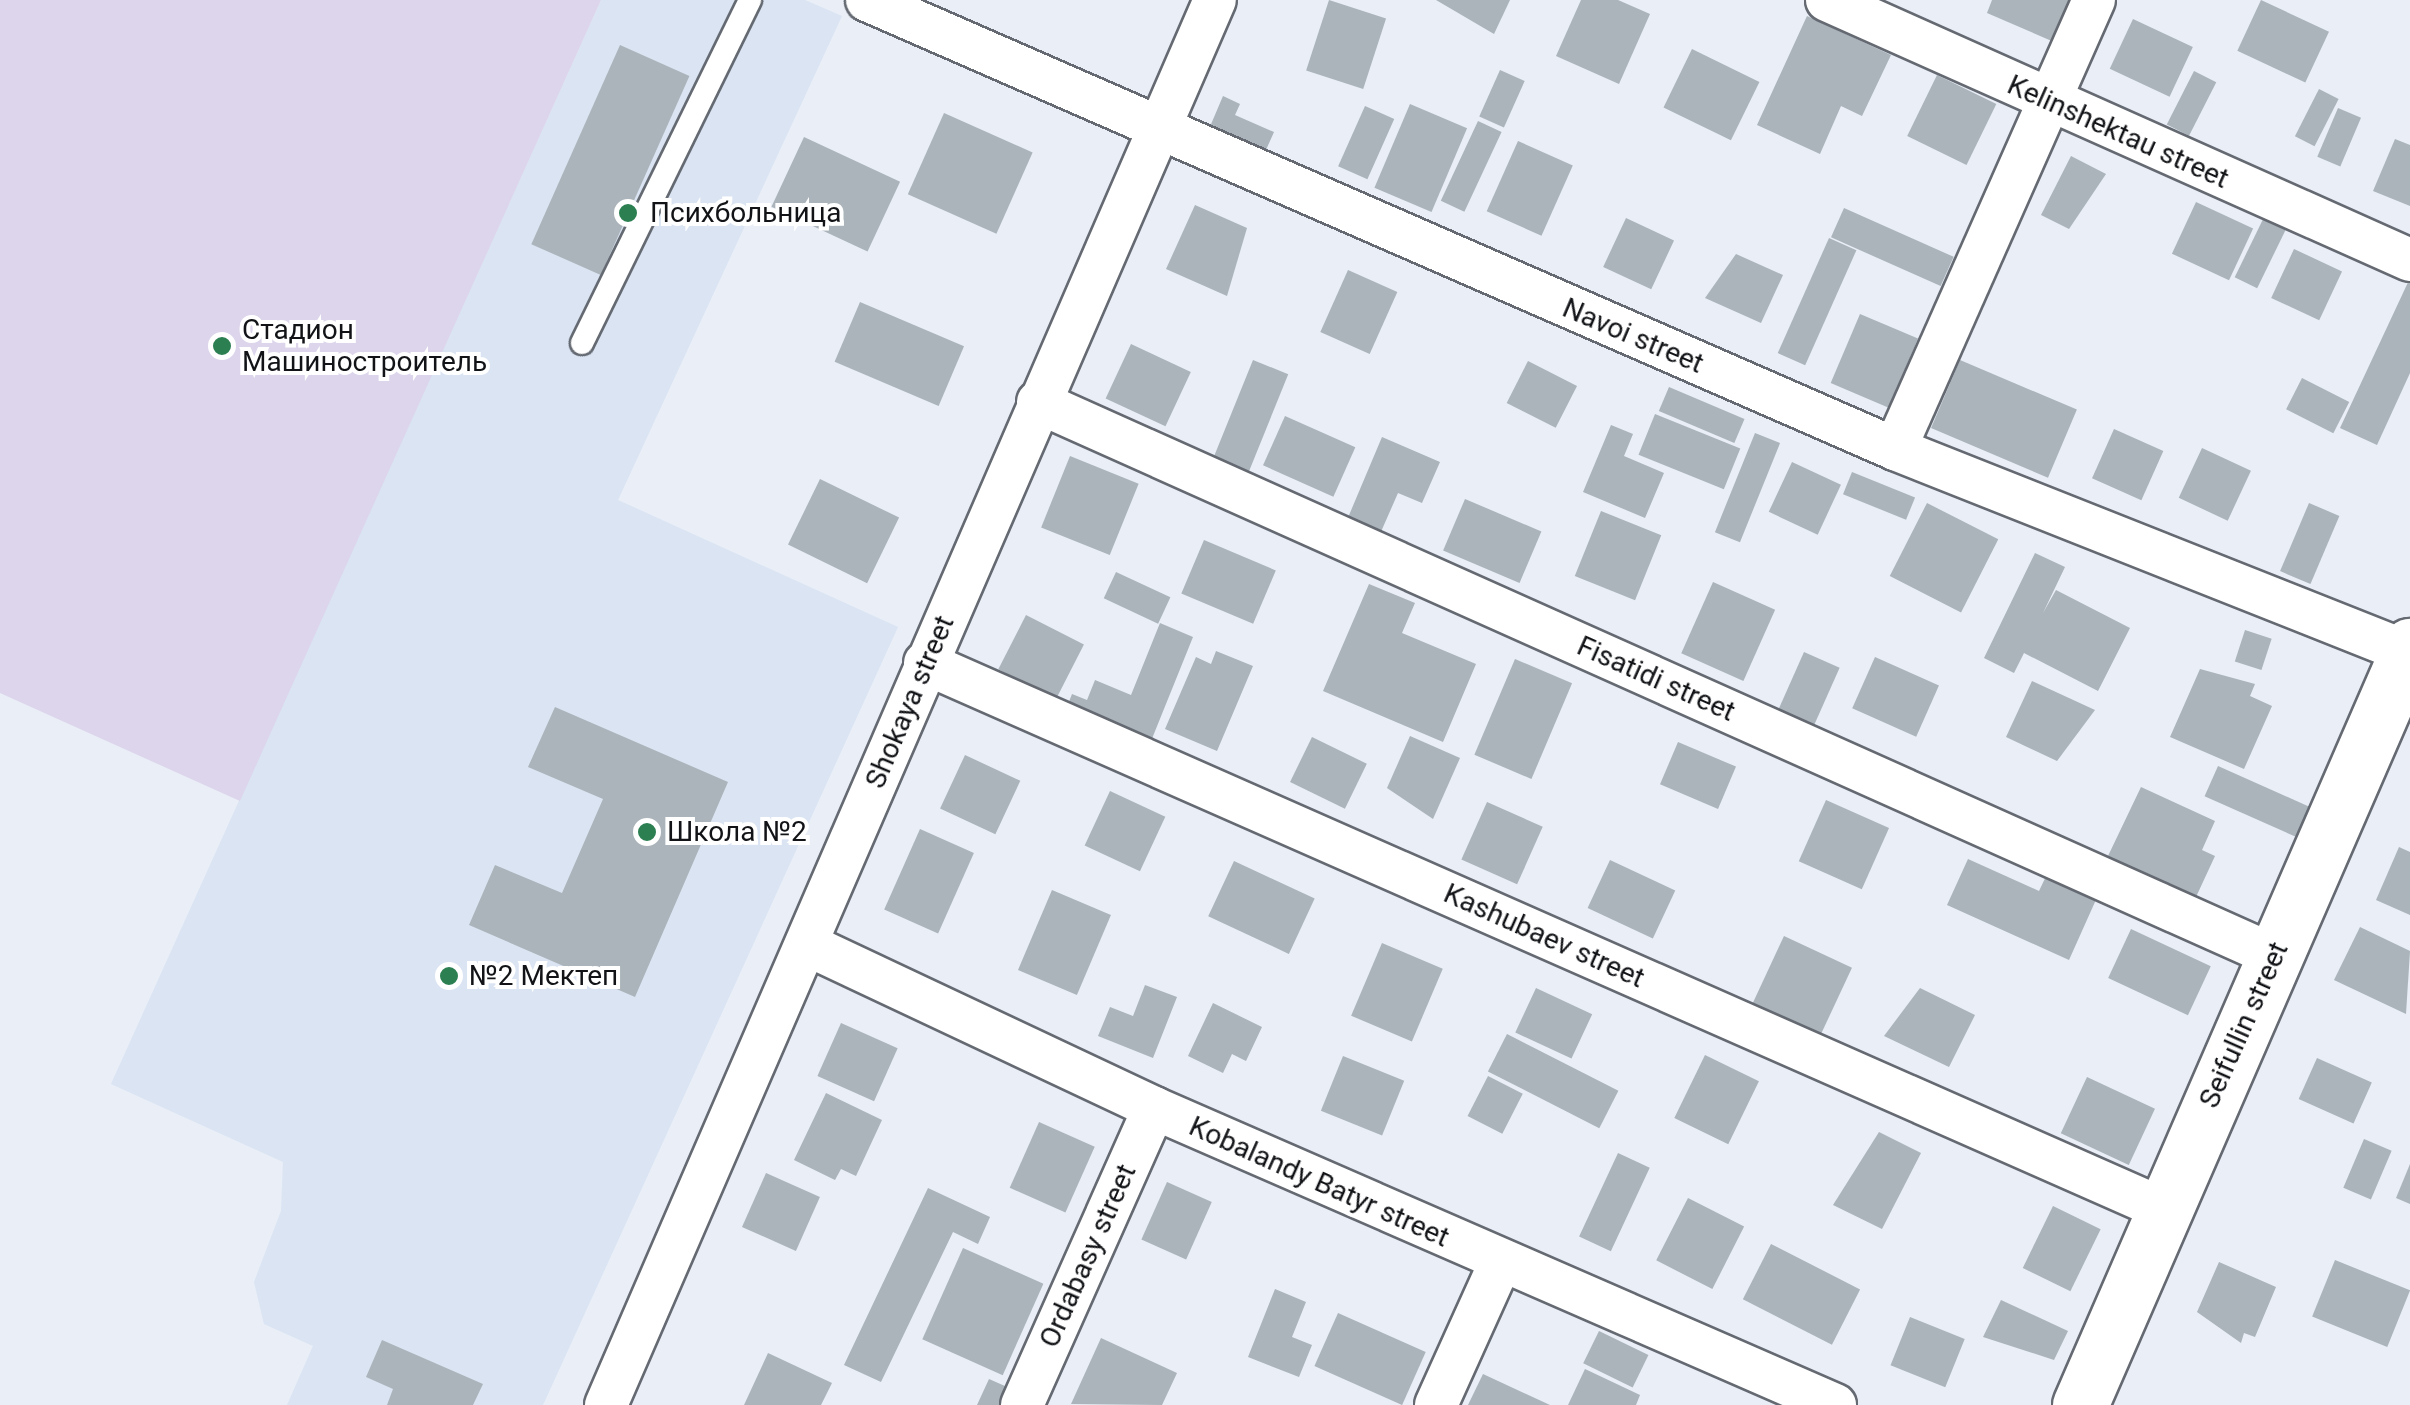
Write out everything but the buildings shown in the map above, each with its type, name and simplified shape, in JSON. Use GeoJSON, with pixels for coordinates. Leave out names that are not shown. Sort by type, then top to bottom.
{"type":"FeatureCollection","features":[{"type":"Feature","properties":{"kind":"main road","name":"Seifullin street"},"geometry":{"type":"LineString","coordinates":[[2080,1405],[2408,649]]}},
{"type":"Feature","properties":{"kind":"street","name":"Navoi street"},"geometry":{"type":"LineString","coordinates":[[867,0],[1894,449],[2408,649]]}},
{"type":"Feature","properties":{"kind":"street","name":"Shokaya street"},"geometry":{"type":"LineString","coordinates":[[606,1405],[810,946],[925,664],[1214,0]]}},
{"type":"Feature","properties":{"kind":"street","name":"Kelinshektau street"},"geometry":{"type":"LineString","coordinates":[[1827,0],[2050,103],[2410,260]]}},
{"type":"Feature","properties":{"kind":"street"},"geometry":{"type":"LineString","coordinates":[[1894,449],[2094,0]]}},
{"type":"Feature","properties":{"kind":"street","name":"Fisatidi street"},"geometry":{"type":"LineString","coordinates":[[1038,402],[2275,956]]}},
{"type":"Feature","properties":{"kind":"street","name":"Kashubaev street"},"geometry":{"type":"LineString","coordinates":[[925,664],[2163,1209]]}},
{"type":"Feature","properties":{"kind":"street","name":"Kobalandy Batyr street"},"geometry":{"type":"LineString","coordinates":[[810,946],[1154,1108],[1835,1405]]}},
{"type":"Feature","properties":{"kind":"street","name":"Ordabasy street"},"geometry":{"type":"LineString","coordinates":[[1022,1405],[1154,1108]]}},
{"type":"Feature","properties":{"kind":"street"},"geometry":{"type":"LineString","coordinates":[[1436,1405],[1500,1262]]}},
{"type":"Feature","properties":{"kind":"lane"},"geometry":{"type":"LineString","coordinates":[[582,342],[750,0]]}},
{"type":"Feature","properties":{"kind":"shaded area","name":"Стадион Машиностроитель"},"geometry":{"type":"Polygon","coordinates":[[[0,0],[601,0],[240,801],[0,693],[0,0]]]}},
{"type":"Feature","properties":{"kind":"shaded area","name":"№2 Мектеп"},"geometry":{"type":"Polygon","coordinates":[[[601,0],[805,0],[842,16],[618,500],[898,627],[543,1405],[287,1405],[313,1346],[264,1324],[254,1282],[281,1211],[283,1162],[111,1084],[601,0]]]}},
{"type":"Feature","properties":{"kind":"place","name":"Психбольница"},"geometry":{"type":"Point","coordinates":[628,213]}},
{"type":"Feature","properties":{"kind":"place","name":"Стадион Машиностроитель"},"geometry":{"type":"Point","coordinates":[222,346]}},
{"type":"Feature","properties":{"kind":"place","name":"Школа №2"},"geometry":{"type":"Point","coordinates":[647,832]}},
{"type":"Feature","properties":{"kind":"place","name":"№2 Мектеп"},"geometry":{"type":"Point","coordinates":[449,976]}}]}
